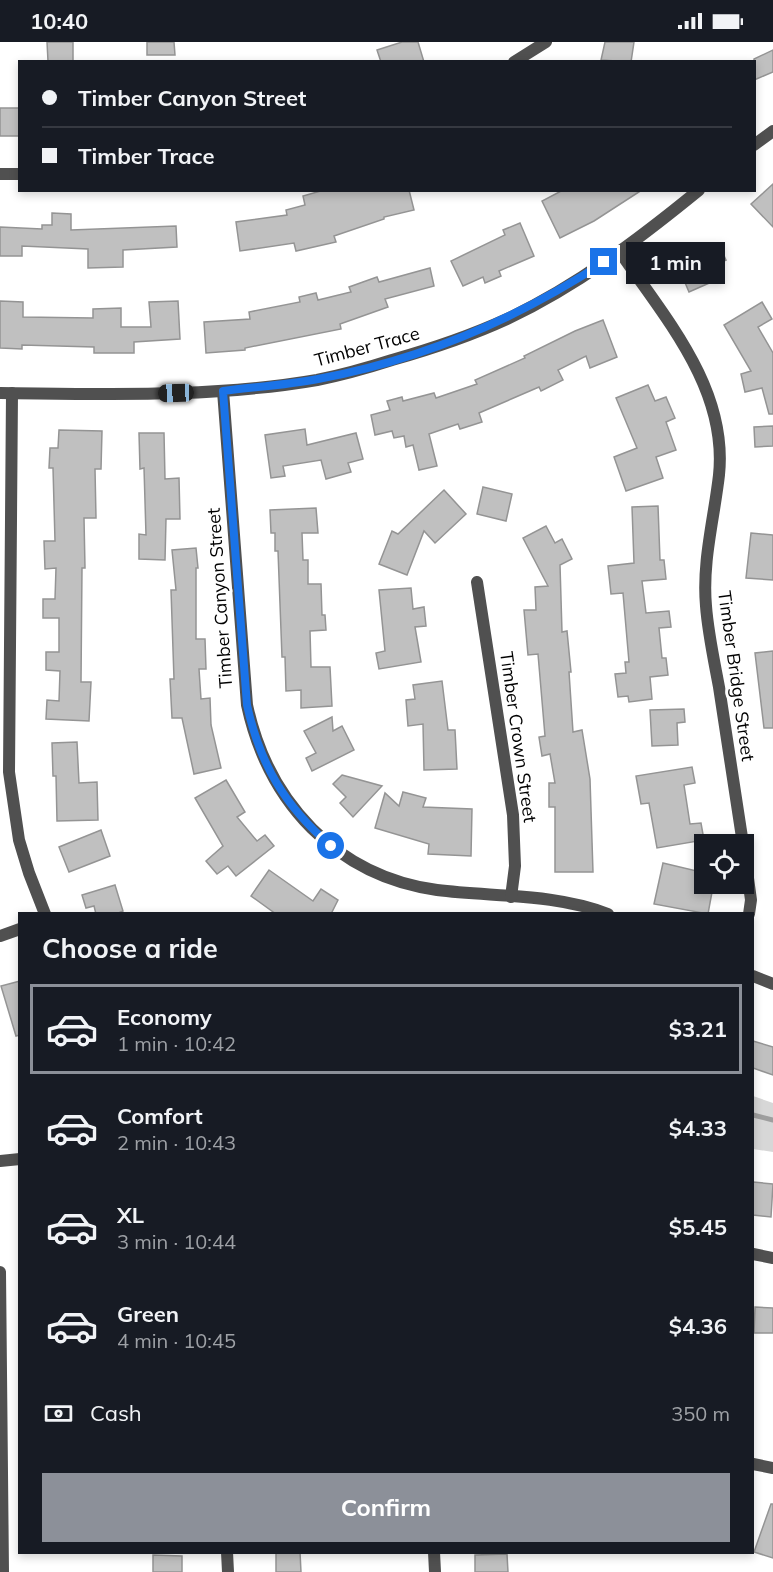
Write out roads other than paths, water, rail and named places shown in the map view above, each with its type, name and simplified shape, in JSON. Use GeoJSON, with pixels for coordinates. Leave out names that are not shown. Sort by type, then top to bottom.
{"type":"FeatureCollection","features":[{"type":"Feature","properties":{"kind":"street"},"geometry":{"type":"LineString","coordinates":[[517,60],[546,42]]}},
{"type":"Feature","properties":{"kind":"street"},"geometry":{"type":"LineString","coordinates":[[756,144],[773,131]]}},
{"type":"Feature","properties":{"kind":"street"},"geometry":{"type":"LineString","coordinates":[[0,174],[18,174]]}},
{"type":"Feature","properties":{"kind":"street","name":"Timber Trace"},"geometry":{"type":"LineString","coordinates":[[6,393],[96,394],[223,391],[316,380],[429,350],[507,318],[573,282],[620,252],[696,192]]}},
{"type":"Feature","properties":{"kind":"street","name":"Timber Bridge Street"},"geometry":{"type":"LineString","coordinates":[[620,252],[697,367],[712,408],[718,440],[719,474],[707,556],[706,607],[741,834]]}},
{"type":"Feature","properties":{"kind":"street","name":"Timber Canyon Street"},"geometry":{"type":"LineString","coordinates":[[223,391],[247,705],[252,728],[270,773],[296,813],[345,856],[388,878],[435,890],[567,902],[603,912]]}},
{"type":"Feature","properties":{"kind":"street"},"geometry":{"type":"LineString","coordinates":[[6,393],[9,772],[19,840],[44,912]]}},
{"type":"Feature","properties":{"kind":"street","name":"Timber Crown Street"},"geometry":{"type":"LineString","coordinates":[[477,582],[513,815],[515,849],[511,897]]}},
{"type":"Feature","properties":{"kind":"street"},"geometry":{"type":"LineString","coordinates":[[749,912],[750,894]]}},
{"type":"Feature","properties":{"kind":"street"},"geometry":{"type":"LineString","coordinates":[[0,936],[18,930]]}},
{"type":"Feature","properties":{"kind":"street"},"geometry":{"type":"LineString","coordinates":[[754,976],[773,984]]}},
{"type":"Feature","properties":{"kind":"street"},"geometry":{"type":"LineString","coordinates":[[0,1161],[18,1159]]}},
{"type":"Feature","properties":{"kind":"street"},"geometry":{"type":"LineString","coordinates":[[754,1254],[773,1258]]}},
{"type":"Feature","properties":{"kind":"street"},"geometry":{"type":"LineString","coordinates":[[0,1272],[3,1572]]}},
{"type":"Feature","properties":{"kind":"street"},"geometry":{"type":"LineString","coordinates":[[754,1464],[773,1468]]}},
{"type":"Feature","properties":{"kind":"street"},"geometry":{"type":"LineString","coordinates":[[227,1554],[228,1572]]}},
{"type":"Feature","properties":{"kind":"street"},"geometry":{"type":"LineString","coordinates":[[434,1554],[435,1572]]}},
{"type":"Feature","properties":{"kind":"waterway"},"geometry":{"type":"LineString","coordinates":[[754,1115],[773,1120]]}}]}
